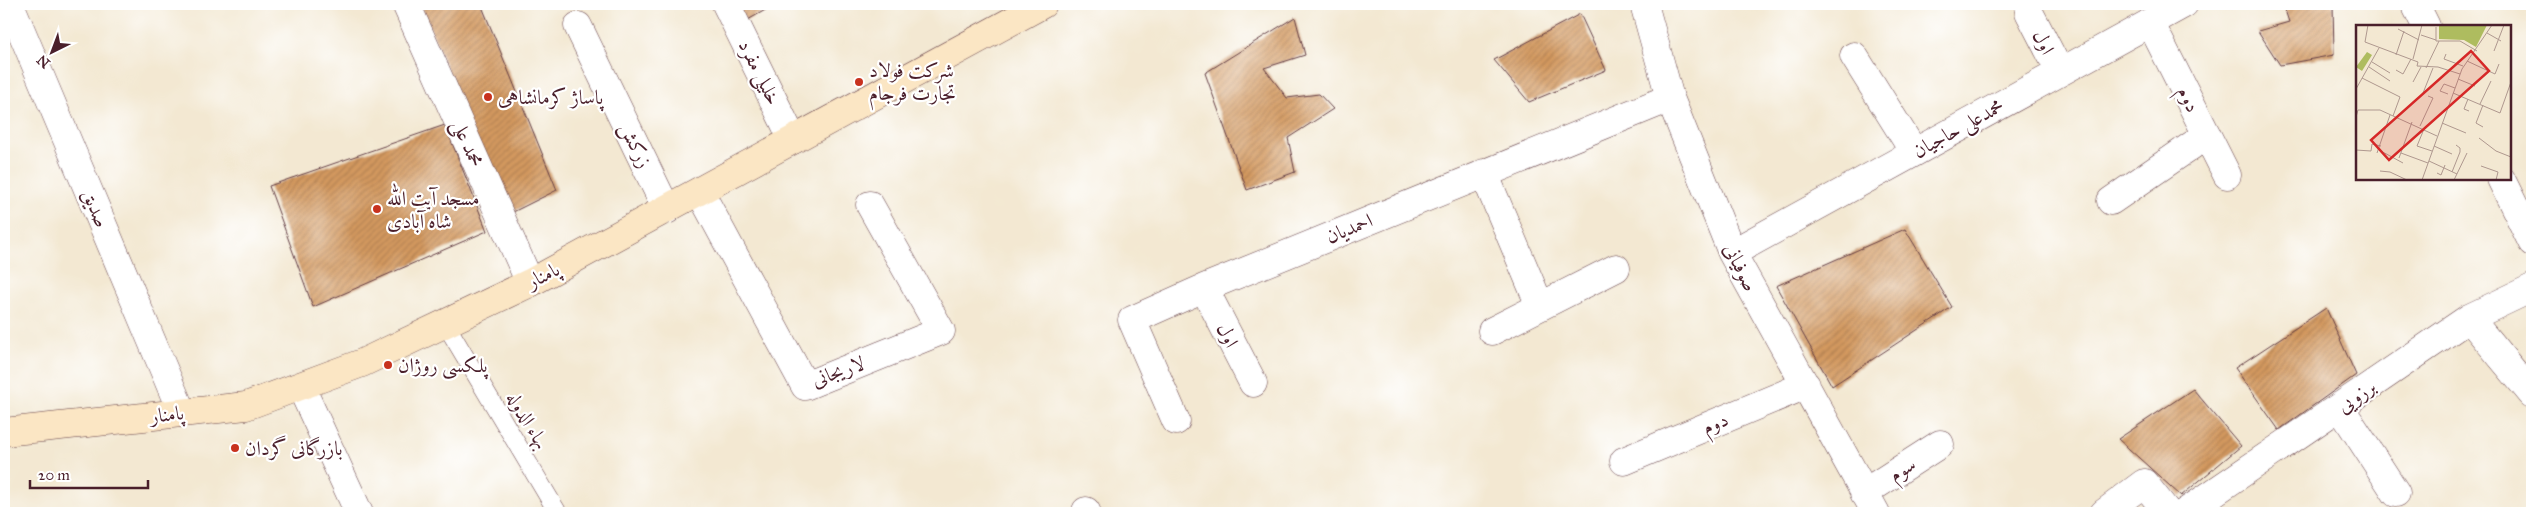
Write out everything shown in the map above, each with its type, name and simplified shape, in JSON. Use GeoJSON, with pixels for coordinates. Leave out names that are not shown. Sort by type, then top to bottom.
{"type":"FeatureCollection","features":[{"type":"Feature","properties":{"kind":"street","name":"صدیق"},"geometry":{"type":"LineString","coordinates":[[10,4],[182,413]]}},
{"type":"Feature","properties":{"kind":"street","name":"محمد علی"},"geometry":{"type":"LineString","coordinates":[[406,4],[530,282]]}},
{"type":"Feature","properties":{"kind":"street","name":"خلیلی مفرد"},"geometry":{"type":"LineString","coordinates":[[726,4],[794,140]]}},
{"type":"Feature","properties":{"kind":"street","name":"پامنار"},"geometry":{"type":"LineString","coordinates":[[4,432],[246,406],[362,363],[530,282],[667,210],[1043,4]]}},
{"type":"Feature","properties":{"kind":"street","name":"محمدعلی حاجیان"},"geometry":{"type":"LineString","coordinates":[[1732,253],[2184,4]]}},
{"type":"Feature","properties":{"kind":"street"},"geometry":{"type":"LineString","coordinates":[[2415,4],[2426,25]]}},
{"type":"Feature","properties":{"kind":"street","name":"صوفیانی"},"geometry":{"type":"LineString","coordinates":[[1653,7],[1670,98],[1732,253],[1870,503]]}},
{"type":"Feature","properties":{"kind":"street","name":"اول"},"geometry":{"type":"LineString","coordinates":[[2029,12],[2060,72]]}},
{"type":"Feature","properties":{"kind":"street","name":"دوم"},"geometry":{"type":"LineString","coordinates":[[2150,22],[2228,175]]}},
{"type":"Feature","properties":{"kind":"street","name":"زرکش"},"geometry":{"type":"LineString","coordinates":[[578,26],[667,210]]}},
{"type":"Feature","properties":{"kind":"street"},"geometry":{"type":"LineString","coordinates":[[1854,56],[1914,152]]}},
{"type":"Feature","properties":{"kind":"street","name":"احمدیان"},"geometry":{"type":"LineString","coordinates":[[1176,421],[1132,320],[1204,288],[1670,98]]}},
{"type":"Feature","properties":{"kind":"street"},"geometry":{"type":"LineString","coordinates":[[2112,201],[2207,135]]}},
{"type":"Feature","properties":{"kind":"street"},"geometry":{"type":"LineString","coordinates":[[1484,173],[1540,306]]}},
{"type":"Feature","properties":{"kind":"street"},"geometry":{"type":"LineString","coordinates":[[2501,180],[2532,242]]}},
{"type":"Feature","properties":{"kind":"street","name":"لاریجانی"},"geometry":{"type":"LineString","coordinates":[[700,192],[805,386],[941,331],[870,205]]}},
{"type":"Feature","properties":{"kind":"street"},"geometry":{"type":"LineString","coordinates":[[1492,331],[1616,268]]}},
{"type":"Feature","properties":{"kind":"street","name":"اول"},"geometry":{"type":"LineString","coordinates":[[1204,288],[1252,383]]}},
{"type":"Feature","properties":{"kind":"street","name":"برزویی"},"geometry":{"type":"LineString","coordinates":[[2184,513],[2469,318],[2532,288]]}},
{"type":"Feature","properties":{"kind":"street"},"geometry":{"type":"LineString","coordinates":[[2469,318],[2532,394]]}},
{"type":"Feature","properties":{"kind":"street","name":"دوم"},"geometry":{"type":"LineString","coordinates":[[1624,461],[1806,385]]}},
{"type":"Feature","properties":{"kind":"street"},"geometry":{"type":"LineString","coordinates":[[301,387],[359,513]]}},
{"type":"Feature","properties":{"kind":"street"},"geometry":{"type":"LineString","coordinates":[[2340,407],[2396,493]]}},
{"type":"Feature","properties":{"kind":"street","name":"سوم"},"geometry":{"type":"LineString","coordinates":[[1870,503],[1940,444]]}},
{"type":"Feature","properties":{"kind":"street"},"geometry":{"type":"LineString","coordinates":[[2104,513],[2144,484],[2168,513]]}},
{"type":"Feature","properties":{"kind":"lane","name":"بهاء الدوله"},"geometry":{"type":"LineString","coordinates":[[445,323],[558,513]]}},
{"type":"Feature","properties":{"kind":"building","name":"پاساژ کرمانشاهی"},"geometry":{"type":"Polygon","coordinates":[[[420,4],[481,4],[557,190],[507,215],[420,4]]]}},
{"type":"Feature","properties":{"kind":"building"},"geometry":{"type":"Polygon","coordinates":[[[735,4],[776,4],[746,21],[735,4]]]}},
{"type":"Feature","properties":{"kind":"building"},"geometry":{"type":"Polygon","coordinates":[[[2283,4],[2333,4],[2334,55],[2280,65],[2258,31],[2289,22],[2283,4]]]}},
{"type":"Feature","properties":{"kind":"building"},"geometry":{"type":"Polygon","coordinates":[[[1580,14],[1606,70],[1529,102],[1494,60],[1580,14]]]}},
{"type":"Feature","properties":{"kind":"building"},"geometry":{"type":"Polygon","coordinates":[[[1295,17],[1305,55],[1264,68],[1287,98],[1319,94],[1333,109],[1288,138],[1295,172],[1247,190],[1205,73],[1295,17]]]}},
{"type":"Feature","properties":{"kind":"building","name":"مسجد آیت الله شاه آبادی"},"geometry":{"type":"Polygon","coordinates":[[[445,125],[487,231],[313,307],[269,186],[445,125]]]}},
{"type":"Feature","properties":{"kind":"building"},"geometry":{"type":"Polygon","coordinates":[[[1905,229],[1952,307],[1832,386],[1776,286],[1905,229]]]}},
{"type":"Feature","properties":{"kind":"building"},"geometry":{"type":"Polygon","coordinates":[[[2326,308],[2356,375],[2279,430],[2235,368],[2326,308]]]}},
{"type":"Feature","properties":{"kind":"building"},"geometry":{"type":"Polygon","coordinates":[[[2193,389],[2241,446],[2181,496],[2118,439],[2193,389]]]}},
{"type":"Feature","properties":{"kind":"place","name":"شرکت فولاد تجارت فرجام"},"geometry":{"type":"Point","coordinates":[859,82]}},
{"type":"Feature","properties":{"kind":"place","name":"پاساژ کرمانشاهی"},"geometry":{"type":"Point","coordinates":[488,97]}},
{"type":"Feature","properties":{"kind":"place","name":"مسجد آیت الله شاه آبادی"},"geometry":{"type":"Point","coordinates":[377,209]}},
{"type":"Feature","properties":{"kind":"place","name":"پلکسی روژان"},"geometry":{"type":"Point","coordinates":[388,365]}},
{"type":"Feature","properties":{"kind":"place","name":"بازرگانی گردان"},"geometry":{"type":"Point","coordinates":[235,448]}}]}
